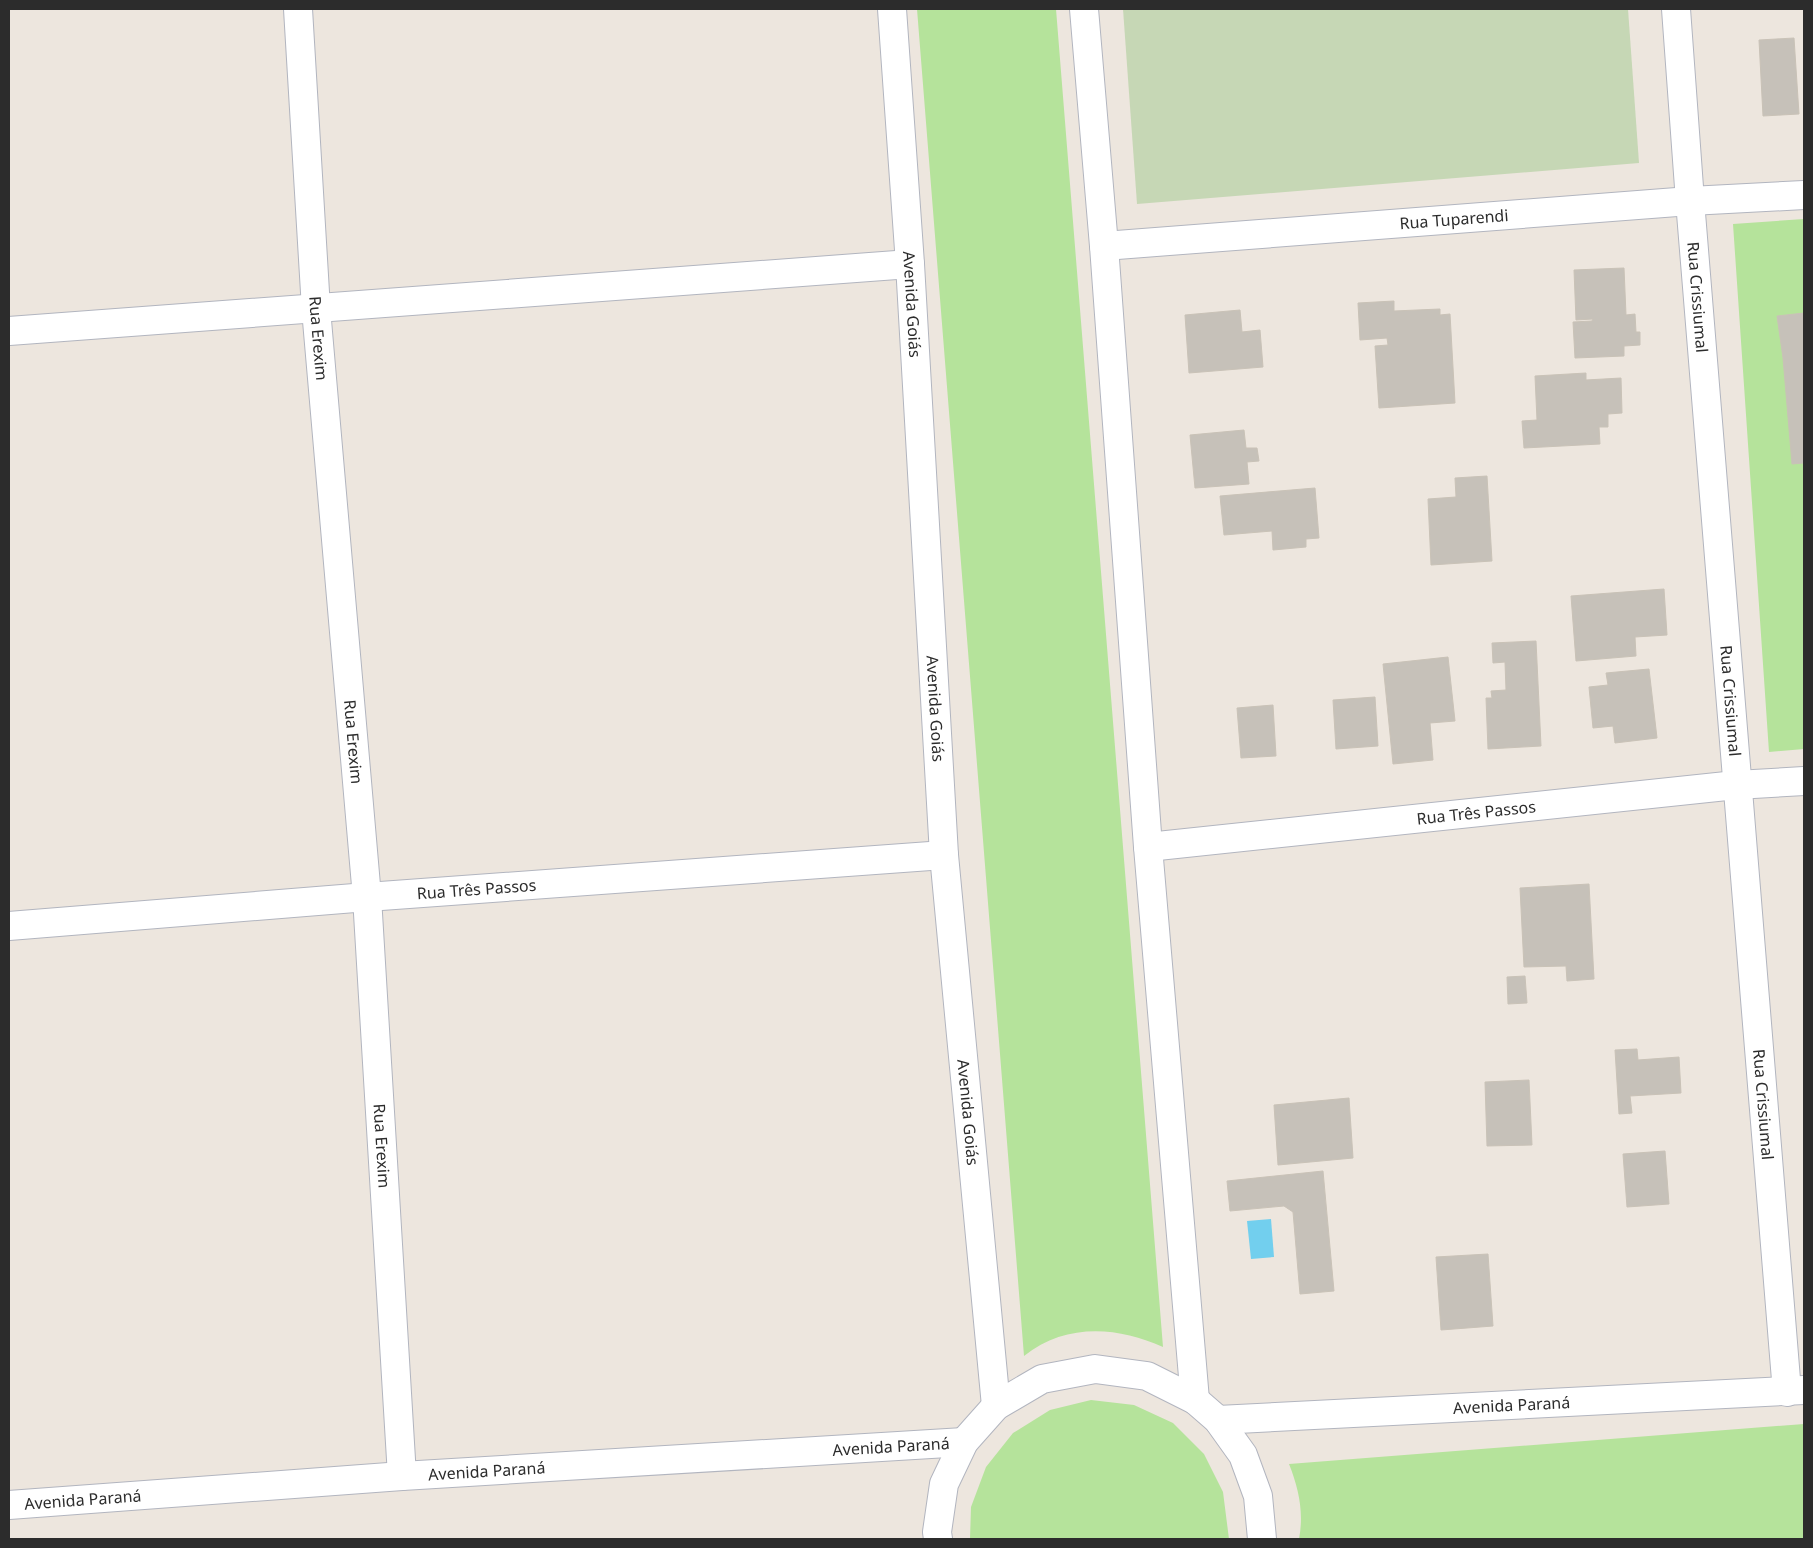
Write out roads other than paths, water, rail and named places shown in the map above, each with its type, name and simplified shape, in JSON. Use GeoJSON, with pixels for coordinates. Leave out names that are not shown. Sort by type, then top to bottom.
{"type":"FeatureCollection","features":[{"type":"Feature","properties":{"kind":"street","name":"Rua Erexim"},"geometry":{"type":"LineString","coordinates":[[298,9],[316,309],[367,897],[402,1476]]}},
{"type":"Feature","properties":{"kind":"street","name":"Avenida Goiás"},"geometry":{"type":"LineString","coordinates":[[892,9],[910,264],[944,855],[996,1406]]}},
{"type":"Feature","properties":{"kind":"street"},"geometry":{"type":"LineString","coordinates":[[1084,9],[1104,246],[1148,847],[1195,1400]]}},
{"type":"Feature","properties":{"kind":"street","name":"Rua Crissiumal"},"geometry":{"type":"LineString","coordinates":[[1676,9],[1736,785],[1795,1391]]}},
{"type":"Feature","properties":{"kind":"street","name":"Rua Tuparendi"},"geometry":{"type":"LineString","coordinates":[[1104,246],[1690,201],[1804,195]]}},
{"type":"Feature","properties":{"kind":"street"},"geometry":{"type":"LineString","coordinates":[[9,331],[910,264]]}},
{"type":"Feature","properties":{"kind":"street","name":"Rua Três Passos"},"geometry":{"type":"LineString","coordinates":[[1148,847],[1736,785],[1804,781]]}},
{"type":"Feature","properties":{"kind":"street","name":"Rua Três Passos"},"geometry":{"type":"LineString","coordinates":[[9,926],[367,897],[944,855]]}},
{"type":"Feature","properties":{"kind":"street"},"geometry":{"type":"LineString","coordinates":[[938,1539],[937,1532],[944,1484],[964,1442],[996,1406],[1042,1380],[1094,1369],[1147,1376],[1195,1400],[1218,1420],[1243,1455],[1258,1496],[1262,1539]]}},
{"type":"Feature","properties":{"kind":"street","name":"Avenida Paraná"},"geometry":{"type":"LineString","coordinates":[[1218,1420],[1795,1391]]}},
{"type":"Feature","properties":{"kind":"street","name":"Avenida Paraná"},"geometry":{"type":"LineString","coordinates":[[9,1504],[402,1476],[964,1442]]}},
{"type":"Feature","properties":{"kind":"water"},"geometry":{"type":"Polygon","coordinates":[[[1271,1219],[1274,1257],[1251,1259],[1247,1221],[1271,1219]]]}}]}
